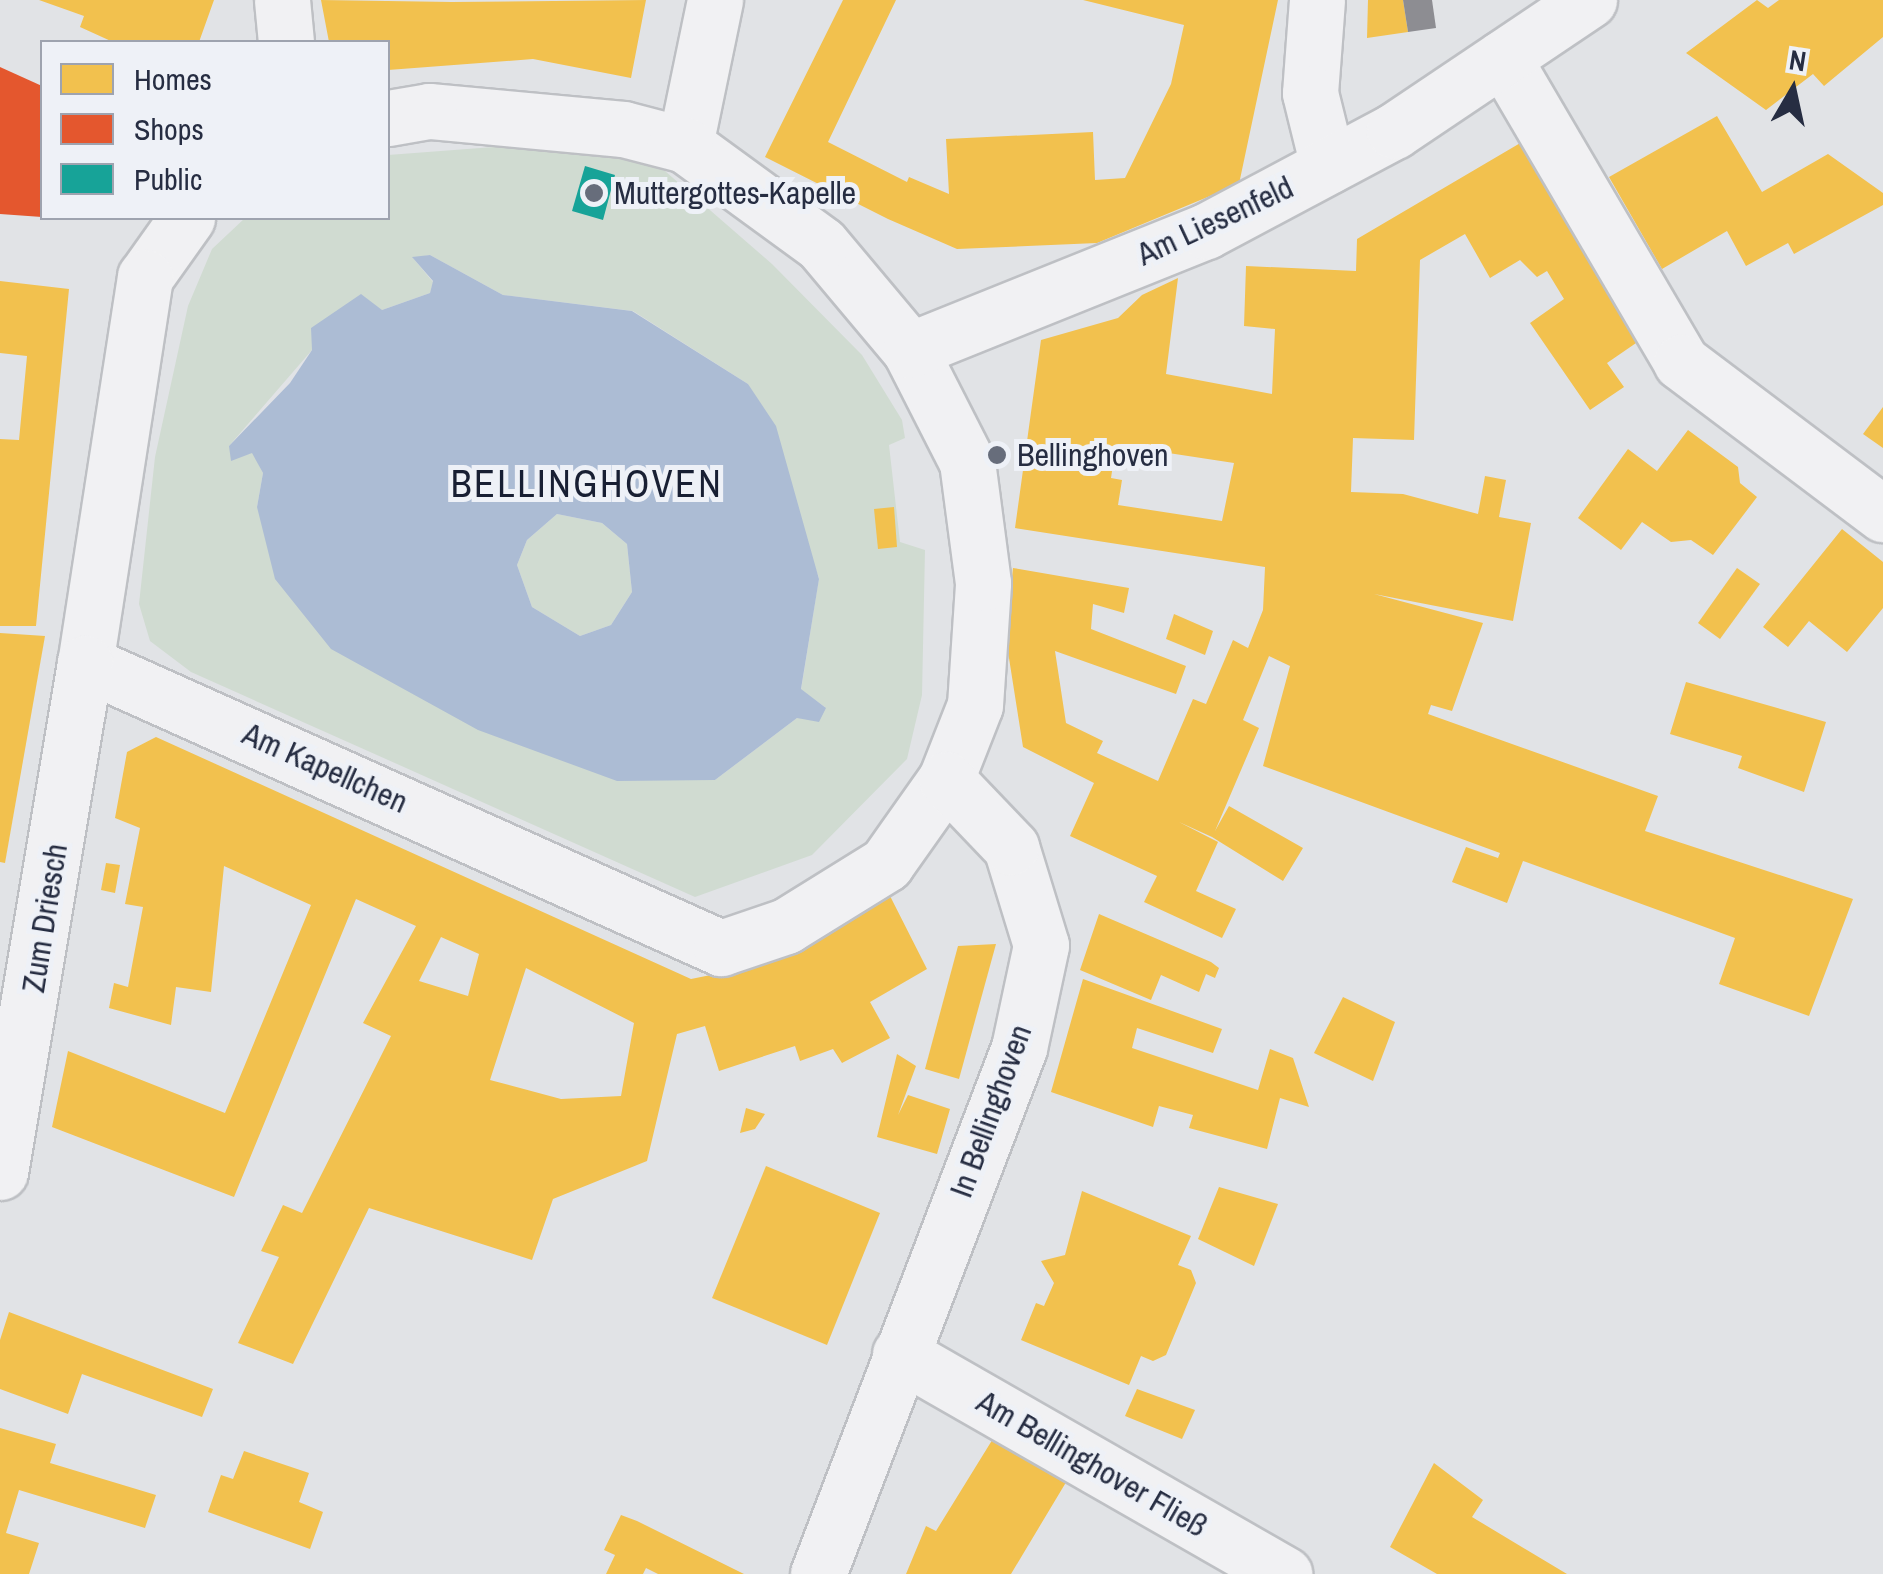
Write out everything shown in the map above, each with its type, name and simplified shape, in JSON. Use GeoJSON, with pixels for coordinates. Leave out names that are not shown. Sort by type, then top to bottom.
{"type":"FeatureCollection","features":[{"type":"Feature","properties":{"kind":"street"},"geometry":{"type":"LineString","coordinates":[[282,0],[286,40]]}},
{"type":"Feature","properties":{"kind":"street"},"geometry":{"type":"LineString","coordinates":[[685,145],[715,0]]}},
{"type":"Feature","properties":{"kind":"street"},"geometry":{"type":"LineString","coordinates":[[1317,0],[1310,93],[1328,166]]}},
{"type":"Feature","properties":{"kind":"street","name":"Am Liesenfeld"},"geometry":{"type":"LineString","coordinates":[[910,350],[1206,231],[1394,132],[1589,0]]}},
{"type":"Feature","properties":{"kind":"street"},"geometry":{"type":"LineString","coordinates":[[1502,58],[1681,362],[1883,514]]}},
{"type":"Feature","properties":{"kind":"street"},"geometry":{"type":"LineString","coordinates":[[390,118],[429,111],[623,129],[685,145],[821,244],[910,350],[966,462],[983,583],[975,706],[946,780]]}},
{"type":"Feature","properties":{"kind":"street"},"geometry":{"type":"LineString","coordinates":[[85,664],[145,277],[186,220]]}},
{"type":"Feature","properties":{"kind":"street","name":"Am Kapellchen"},"geometry":{"type":"LineString","coordinates":[[85,664],[721,948],[786,926],[886,864],[946,780]]}},
{"type":"Feature","properties":{"kind":"street","name":"Zum Driesch"},"geometry":{"type":"LineString","coordinates":[[0,1172],[85,664]]}},
{"type":"Feature","properties":{"kind":"street","name":"In Bellinghoven"},"geometry":{"type":"LineString","coordinates":[[818,1574],[1019,1048],[1041,945],[1012,847],[946,780]]}},
{"type":"Feature","properties":{"kind":"street","name":"Am Bellinghover Fließ"},"geometry":{"type":"LineString","coordinates":[[900,1354],[1284,1574]]}},
{"type":"Feature","properties":{"kind":"shaded area"},"geometry":{"type":"Polygon","coordinates":[[[533,144],[611,150],[665,171],[772,264],[862,355],[902,420],[905,438],[889,445],[900,542],[925,550],[922,695],[907,759],[812,855],[695,897],[191,672],[150,641],[139,604],[155,457],[188,306],[212,249],[243,220],[390,220],[390,155],[533,144]],[[430,255],[413,258],[433,282],[430,293],[382,310],[312,350],[229,446],[253,453],[263,473],[257,507],[715,780],[797,718],[825,707],[801,690],[819,578],[748,384],[633,311],[503,295],[430,255]]]}},
{"type":"Feature","properties":{"kind":"shaded area"},"geometry":{"type":"Polygon","coordinates":[[[557,514],[602,523],[627,544],[632,592],[611,625],[580,636],[532,607],[517,565],[527,540],[557,514]]]}},
{"type":"Feature","properties":{"kind":"water"},"geometry":{"type":"Polygon","coordinates":[[[430,255],[503,295],[632,311],[748,384],[776,426],[819,579],[801,689],[826,708],[819,722],[797,718],[715,780],[617,781],[478,730],[331,649],[275,579],[257,507],[263,473],[252,453],[231,461],[229,446],[290,383],[312,350],[311,328],[361,294],[382,310],[430,293],[433,281],[412,257],[430,255]],[[557,514],[527,540],[517,565],[532,607],[580,636],[611,625],[632,592],[627,544],[602,523],[557,514]]]}},
{"type":"Feature","properties":{"kind":"building: Homes"},"geometry":{"type":"Polygon","coordinates":[[[39,0],[214,0],[200,40],[109,40],[80,27],[84,16],[39,0]]]}},
{"type":"Feature","properties":{"kind":"building: Homes"},"geometry":{"type":"Polygon","coordinates":[[[321,0],[646,0],[631,78],[533,59],[390,70],[390,40],[329,40],[321,0]]]}},
{"type":"Feature","properties":{"kind":"building: Homes"},"geometry":{"type":"Polygon","coordinates":[[[843,0],[896,0],[828,142],[907,182],[909,177],[949,194],[946,139],[1093,132],[1095,180],[1125,178],[1171,84],[1184,25],[1083,0],[1278,0],[1239,184],[1097,243],[957,249],[888,219],[765,157],[843,0]]]}},
{"type":"Feature","properties":{"kind":"building: Homes"},"geometry":{"type":"Polygon","coordinates":[[[1368,0],[1403,0],[1408,32],[1367,38],[1368,0]]]}},
{"type":"Feature","properties":{"kind":"building: Homes"},"geometry":{"type":"Polygon","coordinates":[[[1757,0],[1768,8],[1779,0],[1883,0],[1883,37],[1824,86],[1813,74],[1766,110],[1686,53],[1757,0]]]}},
{"type":"Feature","properties":{"kind":"building: Homes"},"geometry":{"type":"Polygon","coordinates":[[[1717,116],[1762,192],[1828,154],[1883,193],[1883,205],[1794,254],[1788,243],[1746,266],[1727,231],[1662,269],[1609,177],[1717,116]]]}},
{"type":"Feature","properties":{"kind":"building: Homes"},"geometry":{"type":"Polygon","coordinates":[[[1522,142],[1639,341],[1607,363],[1624,387],[1590,410],[1530,323],[1564,299],[1547,271],[1537,277],[1520,260],[1490,278],[1465,234],[1420,260],[1414,440],[1353,438],[1351,492],[1403,494],[1478,514],[1485,476],[1506,480],[1499,517],[1531,523],[1513,621],[1374,594],[1483,623],[1452,711],[1431,705],[1428,714],[1658,796],[1645,831],[1853,899],[1809,1016],[1719,984],[1735,938],[1523,861],[1507,903],[1452,882],[1466,847],[1498,858],[1500,853],[1263,766],[1290,666],[1269,656],[1243,720],[1259,728],[1215,831],[1229,806],[1303,848],[1283,881],[1212,837],[1179,822],[1218,842],[1196,891],[1236,909],[1222,938],[1144,902],[1157,876],[1070,836],[1094,783],[1023,747],[1006,639],[1013,568],[1129,588],[1124,613],[1093,604],[1091,629],[1186,666],[1176,694],[1055,651],[1066,723],[1103,741],[1097,753],[1158,781],[1193,699],[1206,704],[1233,640],[1248,648],[1263,610],[1265,567],[1015,528],[1041,340],[1118,318],[1142,295],[1178,278],[1166,374],[1272,394],[1275,329],[1244,326],[1246,266],[1356,271],[1357,239],[1522,142]],[[1116,445],[1111,478],[1122,480],[1118,505],[1222,521],[1234,463],[1116,445]]]}},
{"type":"Feature","properties":{"kind":"building: Homes"},"geometry":{"type":"Polygon","coordinates":[[[0,281],[69,289],[36,626],[0,626],[0,439],[19,440],[27,356],[0,353],[0,281]]]}},
{"type":"Feature","properties":{"kind":"building: Homes"},"geometry":{"type":"Polygon","coordinates":[[[1883,407],[1883,448],[1863,434],[1883,407]]]}},
{"type":"Feature","properties":{"kind":"building: Homes"},"geometry":{"type":"Polygon","coordinates":[[[1688,430],[1738,467],[1740,483],[1757,497],[1713,555],[1691,540],[1671,542],[1642,522],[1621,550],[1578,518],[1628,449],[1657,471],[1688,430]]]}},
{"type":"Feature","properties":{"kind":"building: Homes"},"geometry":{"type":"Polygon","coordinates":[[[894,507],[897,547],[878,549],[874,509],[894,507]]]}},
{"type":"Feature","properties":{"kind":"building: Homes"},"geometry":{"type":"Polygon","coordinates":[[[1842,529],[1883,562],[1883,608],[1847,652],[1809,621],[1788,647],[1763,627],[1842,529]]]}},
{"type":"Feature","properties":{"kind":"building: Homes"},"geometry":{"type":"Polygon","coordinates":[[[1737,568],[1760,584],[1720,639],[1698,623],[1737,568]]]}},
{"type":"Feature","properties":{"kind":"building: Homes"},"geometry":{"type":"Polygon","coordinates":[[[1174,614],[1213,631],[1205,655],[1166,639],[1174,614]]]}},
{"type":"Feature","properties":{"kind":"building: Homes"},"geometry":{"type":"Polygon","coordinates":[[[0,633],[45,636],[5,863],[0,862],[0,633]]]}},
{"type":"Feature","properties":{"kind":"building: Homes"},"geometry":{"type":"Polygon","coordinates":[[[1686,682],[1826,722],[1804,792],[1738,768],[1742,756],[1670,734],[1686,682]]]}},
{"type":"Feature","properties":{"kind":"building: Homes"},"geometry":{"type":"Polygon","coordinates":[[[156,737],[691,979],[765,964],[888,892],[927,969],[870,1002],[890,1038],[842,1063],[833,1049],[800,1061],[795,1046],[719,1071],[705,1026],[677,1034],[647,1161],[553,1199],[532,1260],[369,1208],[293,1364],[238,1343],[279,1257],[261,1251],[283,1205],[302,1213],[391,1036],[363,1023],[416,926],[356,899],[234,1197],[52,1127],[68,1051],[225,1113],[311,905],[224,866],[211,992],[176,987],[171,1025],[109,1008],[114,983],[128,987],[143,907],[125,904],[140,828],[115,818],[127,752],[156,737]],[[441,937],[419,981],[468,996],[479,954],[441,937]],[[526,968],[490,1080],[561,1099],[621,1096],[634,1023],[526,968]]]}},
{"type":"Feature","properties":{"kind":"building: Homes"},"geometry":{"type":"Polygon","coordinates":[[[106,863],[120,865],[115,893],[101,890],[106,863]]]}},
{"type":"Feature","properties":{"kind":"building: Homes"},"geometry":{"type":"Polygon","coordinates":[[[1099,914],[1211,962],[1219,968],[1215,978],[1206,974],[1199,992],[1161,975],[1151,1000],[1080,970],[1099,914]]]}},
{"type":"Feature","properties":{"kind":"building: Homes"},"geometry":{"type":"Polygon","coordinates":[[[996,944],[959,1079],[925,1069],[958,946],[996,944]]]}},
{"type":"Feature","properties":{"kind":"building: Homes"},"geometry":{"type":"Polygon","coordinates":[[[1083,979],[1222,1029],[1213,1053],[1137,1028],[1132,1048],[1258,1090],[1270,1049],[1293,1058],[1309,1107],[1280,1098],[1267,1149],[1189,1128],[1193,1115],[1159,1106],[1153,1127],[1051,1092],[1083,979]]]}},
{"type":"Feature","properties":{"kind":"building: Homes"},"geometry":{"type":"Polygon","coordinates":[[[1343,997],[1395,1022],[1373,1081],[1314,1053],[1343,997]]]}},
{"type":"Feature","properties":{"kind":"building: Homes"},"geometry":{"type":"Polygon","coordinates":[[[897,1054],[916,1066],[898,1115],[908,1095],[950,1109],[937,1154],[877,1137],[897,1054]]]}},
{"type":"Feature","properties":{"kind":"building: Homes"},"geometry":{"type":"Polygon","coordinates":[[[746,1108],[765,1114],[755,1129],[740,1133],[746,1108]]]}},
{"type":"Feature","properties":{"kind":"building: Homes"},"geometry":{"type":"Polygon","coordinates":[[[766,1166],[880,1213],[827,1345],[712,1298],[766,1166]]]}},
{"type":"Feature","properties":{"kind":"building: Homes"},"geometry":{"type":"Polygon","coordinates":[[[1219,1187],[1278,1204],[1254,1266],[1198,1239],[1219,1187]]]}},
{"type":"Feature","properties":{"kind":"building: Homes"},"geometry":{"type":"Polygon","coordinates":[[[1082,1191],[1191,1236],[1178,1265],[1191,1270],[1196,1283],[1166,1355],[1153,1361],[1141,1356],[1129,1385],[1021,1340],[1036,1303],[1044,1306],[1054,1283],[1041,1261],[1065,1255],[1082,1191]]]}},
{"type":"Feature","properties":{"kind":"building: Homes"},"geometry":{"type":"Polygon","coordinates":[[[9,1312],[213,1389],[202,1417],[82,1374],[68,1414],[0,1389],[0,1340],[9,1312]]]}},
{"type":"Feature","properties":{"kind":"building: Homes"},"geometry":{"type":"Polygon","coordinates":[[[1137,1389],[1195,1410],[1182,1439],[1125,1416],[1137,1389]]]}},
{"type":"Feature","properties":{"kind":"building: Homes"},"geometry":{"type":"Polygon","coordinates":[[[0,1428],[56,1444],[50,1463],[156,1495],[145,1528],[19,1490],[6,1533],[39,1543],[29,1574],[0,1574],[0,1428]]]}},
{"type":"Feature","properties":{"kind":"building: Homes"},"geometry":{"type":"Polygon","coordinates":[[[999,1429],[1071,1474],[1011,1574],[906,1574],[926,1526],[936,1531],[999,1429]]]}},
{"type":"Feature","properties":{"kind":"building: Homes"},"geometry":{"type":"Polygon","coordinates":[[[244,1451],[309,1473],[299,1502],[323,1512],[310,1549],[208,1512],[221,1475],[233,1479],[244,1451]]]}},
{"type":"Feature","properties":{"kind":"building: Homes"},"geometry":{"type":"Polygon","coordinates":[[[1434,1463],[1483,1500],[1472,1517],[1567,1574],[1437,1574],[1390,1547],[1434,1463]]]}},
{"type":"Feature","properties":{"kind":"building: Homes"},"geometry":{"type":"Polygon","coordinates":[[[621,1515],[744,1574],[658,1574],[646,1568],[643,1574],[606,1574],[615,1555],[604,1550],[621,1515]]]}},
{"type":"Feature","properties":{"kind":"building: Shops"},"geometry":{"type":"Polygon","coordinates":[[[0,67],[40,85],[40,217],[0,214],[0,67]]]}},
{"type":"Feature","properties":{"kind":"building: Public","name":"Muttergottes-Kapelle"},"geometry":{"type":"Polygon","coordinates":[[[585,166],[615,175],[603,220],[572,211],[585,166]]]}},
{"type":"Feature","properties":{"kind":"building: Industry"},"geometry":{"type":"Polygon","coordinates":[[[1403,0],[1432,0],[1436,28],[1408,32],[1403,0]]]}},
{"type":"Feature","properties":{"kind":"place","name":"Muttergottes-Kapelle"},"geometry":{"type":"Point","coordinates":[594,193]}},
{"type":"Feature","properties":{"kind":"place","name":"Bellinghoven"},"geometry":{"type":"Point","coordinates":[997,455]}},
{"type":"Feature","properties":{"kind":"district","name":"BELLINGHOVEN"},"geometry":{"type":"Point","coordinates":[587,484]}}]}
